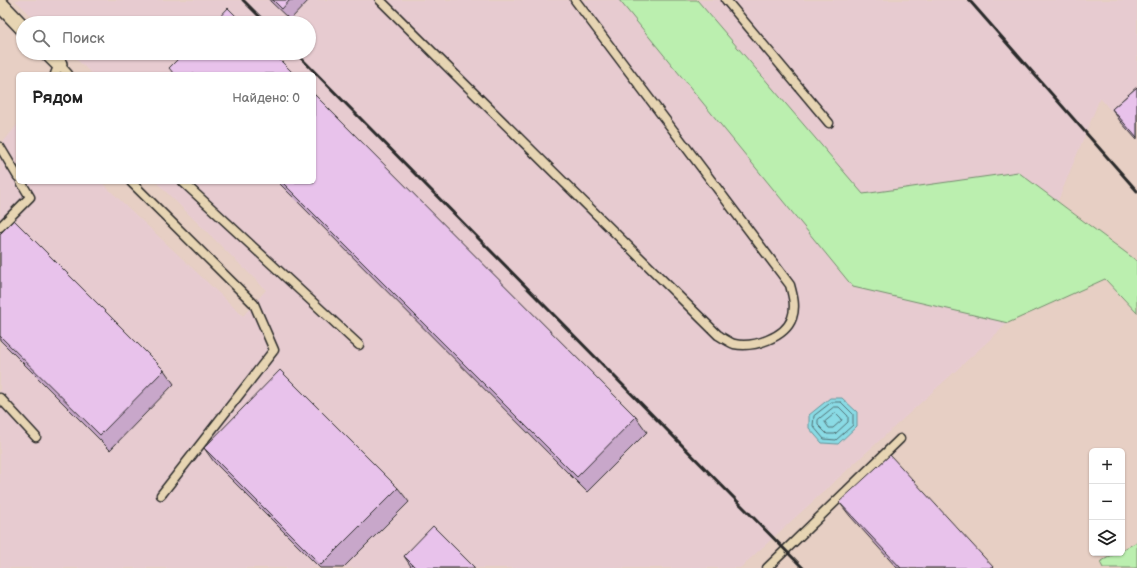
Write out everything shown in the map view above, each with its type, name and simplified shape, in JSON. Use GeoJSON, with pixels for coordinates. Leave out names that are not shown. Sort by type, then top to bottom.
{"type":"FeatureCollection","features":[{"type":"Feature","properties":{"kind":"street"},"geometry":{"type":"LineString","coordinates":[[0,4],[16,21]]}},
{"type":"Feature","properties":{"kind":"street"},"geometry":{"type":"LineString","coordinates":[[53,60],[61,71]]}},
{"type":"Feature","properties":{"kind":"lane"},"geometry":{"type":"LineString","coordinates":[[380,0],[718,335],[734,344],[750,344],[769,340],[785,330],[792,319],[795,302],[790,285],[574,0]]}},
{"type":"Feature","properties":{"kind":"lane"},"geometry":{"type":"LineString","coordinates":[[726,0],[830,123]]}},
{"type":"Feature","properties":{"kind":"lane"},"geometry":{"type":"LineString","coordinates":[[0,147],[16,174]]}},
{"type":"Feature","properties":{"kind":"lane"},"geometry":{"type":"LineString","coordinates":[[0,227],[30,197],[22,184]]}},
{"type":"Feature","properties":{"kind":"lane"},"geometry":{"type":"LineString","coordinates":[[133,184],[254,304],[274,350],[161,495]]}},
{"type":"Feature","properties":{"kind":"lane"},"geometry":{"type":"LineString","coordinates":[[185,184],[359,345]]}},
{"type":"Feature","properties":{"kind":"lane"},"geometry":{"type":"LineString","coordinates":[[0,398],[36,437]]}},
{"type":"Feature","properties":{"kind":"lane"},"geometry":{"type":"LineString","coordinates":[[767,568],[900,439]]}},
{"type":"Feature","properties":{"kind":"shaded area"},"geometry":{"type":"Polygon","coordinates":[[[15,0],[1137,0],[1137,140],[1100,98],[1008,323],[740,568],[0,568],[0,146],[16,126],[16,184],[103,184],[243,316],[266,290],[158,184],[316,184],[316,72],[90,72],[77,60],[316,60],[316,16],[32,16],[15,0]]]}},
{"type":"Feature","properties":{"kind":"green space"},"geometry":{"type":"Polygon","coordinates":[[[619,0],[697,0],[863,194],[1018,172],[1137,261],[1137,313],[1105,279],[1008,323],[853,287],[619,0]]]}},
{"type":"Feature","properties":{"kind":"green space"},"geometry":{"type":"Polygon","coordinates":[[[1137,542],[1137,568],[1103,568],[1100,562],[1111,556],[1125,556],[1125,548],[1137,542]]]}},
{"type":"Feature","properties":{"kind":"water"},"geometry":{"type":"Polygon","coordinates":[[[830,398],[842,398],[857,412],[857,426],[838,444],[822,443],[809,428],[809,415],[830,398]]]}},
{"type":"Feature","properties":{"kind":"building"},"geometry":{"type":"Polygon","coordinates":[[[273,0],[290,0],[282,9],[273,0]]]}},
{"type":"Feature","properties":{"kind":"building"},"geometry":{"type":"Polygon","coordinates":[[[228,8],[236,16],[221,16],[228,8]]]}},
{"type":"Feature","properties":{"kind":"building"},"geometry":{"type":"Polygon","coordinates":[[[177,60],[280,60],[292,72],[172,72],[169,68],[177,60]]]}},
{"type":"Feature","properties":{"kind":"building"},"geometry":{"type":"Polygon","coordinates":[[[1137,87],[1137,138],[1112,109],[1137,87]]]}},
{"type":"Feature","properties":{"kind":"building"},"geometry":{"type":"Polygon","coordinates":[[[316,96],[636,417],[577,477],[284,184],[316,184],[316,96]]]}},
{"type":"Feature","properties":{"kind":"building"},"geometry":{"type":"Polygon","coordinates":[[[14,220],[164,370],[100,435],[0,336],[0,234],[14,220]]]}},
{"type":"Feature","properties":{"kind":"building"},"geometry":{"type":"Polygon","coordinates":[[[280,370],[398,488],[321,565],[204,448],[280,370]]]}},
{"type":"Feature","properties":{"kind":"building"},"geometry":{"type":"Polygon","coordinates":[[[890,455],[994,568],[901,568],[839,502],[890,455]]]}},
{"type":"Feature","properties":{"kind":"building"},"geometry":{"type":"Polygon","coordinates":[[[433,526],[475,568],[416,568],[404,556],[433,526]]]}},
{"type":"Feature","properties":{"kind":"railway"},"geometry":{"type":"LineString","coordinates":[[243,0],[259,16]]}},
{"type":"Feature","properties":{"kind":"railway"},"geometry":{"type":"LineString","coordinates":[[969,0],[1137,191]]}},
{"type":"Feature","properties":{"kind":"railway"},"geometry":{"type":"LineString","coordinates":[[303,60],[315,72]]}},
{"type":"Feature","properties":{"kind":"railway"},"geometry":{"type":"LineString","coordinates":[[316,73],[803,568]]}}]}
